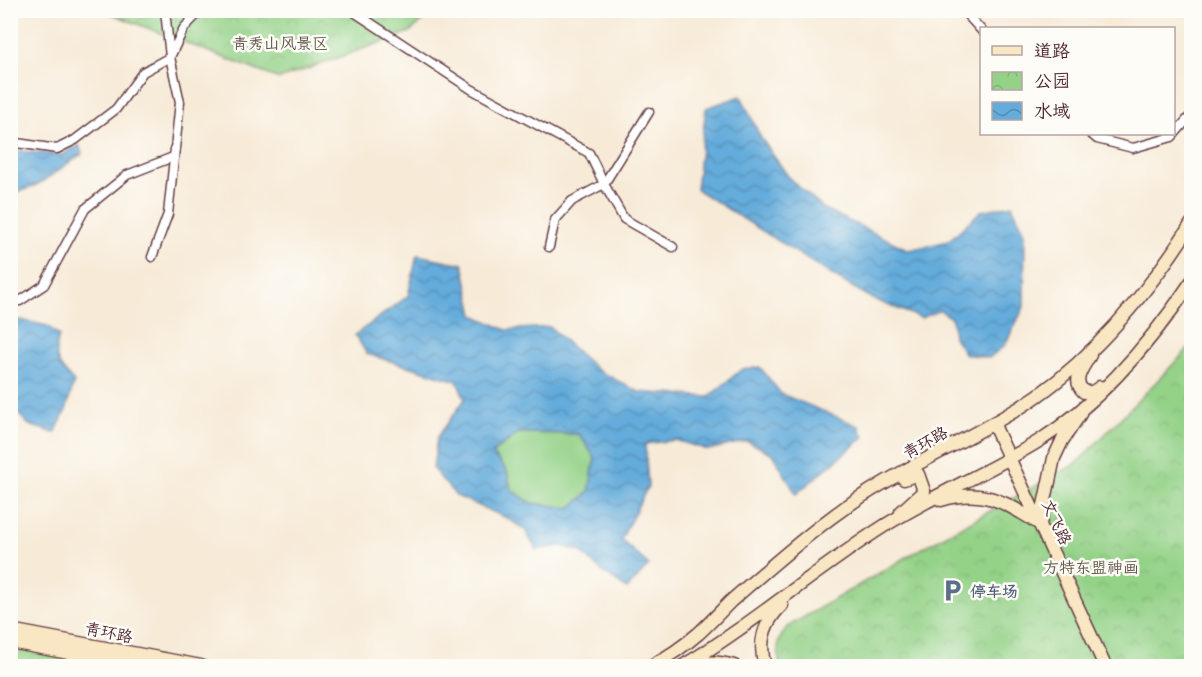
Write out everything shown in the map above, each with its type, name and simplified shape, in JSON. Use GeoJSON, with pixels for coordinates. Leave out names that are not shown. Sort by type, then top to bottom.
{"type":"FeatureCollection","features":[{"type":"Feature","properties":{"kind":"main road","name":"青环路"},"geometry":{"type":"LineString","coordinates":[[651,666],[676,652],[700,633],[730,602],[800,542],[870,491],[1018,408],[1060,377],[1123,315],[1153,278],[1191,223]]}},
{"type":"Feature","properties":{"kind":"main road"},"geometry":{"type":"LineString","coordinates":[[684,666],[734,634],[817,572],[886,525],[1040,440],[1087,404],[1122,370],[1145,345],[1191,281]]}},
{"type":"Feature","properties":{"kind":"main road"},"geometry":{"type":"LineString","coordinates":[[1094,346],[1077,378],[1078,387],[1084,392],[1093,392],[1122,370]]}},
{"type":"Feature","properties":{"kind":"main road"},"geometry":{"type":"LineString","coordinates":[[920,506],[953,496],[983,495],[1016,508],[1040,524],[1054,458],[1062,441],[1087,404]]}},
{"type":"Feature","properties":{"kind":"main road","name":"文飞路"},"geometry":{"type":"LineString","coordinates":[[993,423],[1105,666]]}},
{"type":"Feature","properties":{"kind":"main road"},"geometry":{"type":"LineString","coordinates":[[870,491],[918,474],[924,490],[886,525]]}},
{"type":"Feature","properties":{"kind":"main road"},"geometry":{"type":"LineString","coordinates":[[765,666],[761,650],[766,625],[775,612],[817,572]]}},
{"type":"Feature","properties":{"kind":"main road","name":"青环路"},"geometry":{"type":"LineString","coordinates":[[10,630],[201,666]]}},
{"type":"Feature","properties":{"kind":"main road","name":"青环路"},"geometry":{"type":"LineString","coordinates":[[10,642],[138,666]]}},
{"type":"Feature","properties":{"kind":"main road"},"geometry":{"type":"LineString","coordinates":[[684,666],[703,662],[734,666]]}},
{"type":"Feature","properties":{"kind":"street"},"geometry":{"type":"LineString","coordinates":[[152,257],[168,214],[180,102],[170,57],[165,10]]}},
{"type":"Feature","properties":{"kind":"street"},"geometry":{"type":"LineString","coordinates":[[10,142],[57,149],[75,140],[116,109],[143,72],[170,57],[184,28],[201,10]]}},
{"type":"Feature","properties":{"kind":"street"},"geometry":{"type":"LineString","coordinates":[[351,10],[471,89],[589,153],[624,219],[673,247]]}},
{"type":"Feature","properties":{"kind":"street"},"geometry":{"type":"LineString","coordinates":[[963,10],[980,30]]}},
{"type":"Feature","properties":{"kind":"street"},"geometry":{"type":"LineString","coordinates":[[549,248],[555,220],[572,201],[604,184],[649,112]]}},
{"type":"Feature","properties":{"kind":"street"},"geometry":{"type":"LineString","coordinates":[[1175,133],[1191,114]]}},
{"type":"Feature","properties":{"kind":"street"},"geometry":{"type":"LineString","coordinates":[[1092,135],[1097,139],[1132,148],[1174,135]]}},
{"type":"Feature","properties":{"kind":"street"},"geometry":{"type":"LineString","coordinates":[[10,299],[20,301],[44,285],[85,209],[127,175],[173,157]]}},
{"type":"Feature","properties":{"kind":"green space","name":"青秀山风景区"},"geometry":{"type":"Polygon","coordinates":[[[104,11],[434,11],[410,32],[279,79],[104,11]]]}},
{"type":"Feature","properties":{"kind":"green space","name":"方特东盟神画"},"geometry":{"type":"Polygon","coordinates":[[[1191,346],[1191,666],[779,666],[778,642],[787,627],[912,554],[1077,463],[1191,346]]]}},
{"type":"Feature","properties":{"kind":"green space"},"geometry":{"type":"Polygon","coordinates":[[[519,433],[579,434],[595,458],[589,492],[570,508],[531,503],[511,490],[507,471],[492,453],[519,433]]]}},
{"type":"Feature","properties":{"kind":"green space"},"geometry":{"type":"Polygon","coordinates":[[[11,642],[138,666],[11,666],[11,642]]]}},
{"type":"Feature","properties":{"kind":"water"},"geometry":{"type":"Polygon","coordinates":[[[741,96],[761,138],[790,179],[824,209],[909,250],[948,241],[981,211],[1012,205],[1025,233],[1024,307],[1005,345],[989,358],[965,354],[954,337],[952,319],[940,310],[921,318],[875,300],[696,189],[706,108],[741,96]]]}},
{"type":"Feature","properties":{"kind":"water"},"geometry":{"type":"Polygon","coordinates":[[[79,145],[82,154],[48,178],[21,191],[11,192],[11,150],[62,155],[79,145]]]}},
{"type":"Feature","properties":{"kind":"water"},"geometry":{"type":"Polygon","coordinates":[[[417,255],[463,264],[474,315],[506,330],[550,327],[597,370],[639,392],[709,397],[742,369],[760,367],[781,394],[859,426],[864,437],[796,494],[773,454],[747,441],[708,450],[675,440],[645,444],[648,486],[621,540],[649,565],[627,589],[600,570],[580,551],[560,546],[536,550],[525,530],[507,518],[456,496],[433,469],[437,438],[465,399],[457,381],[367,354],[355,335],[408,296],[417,255]],[[519,433],[492,453],[507,471],[511,490],[531,503],[570,508],[589,492],[595,458],[579,434],[519,433]]]}},
{"type":"Feature","properties":{"kind":"water"},"geometry":{"type":"Polygon","coordinates":[[[21,320],[47,326],[59,335],[56,350],[58,361],[74,382],[66,410],[55,433],[29,425],[11,406],[11,321],[21,320]]]}},
{"type":"Feature","properties":{"kind":"place","name":"停车场"},"geometry":{"type":"Point","coordinates":[952,591]}}]}
